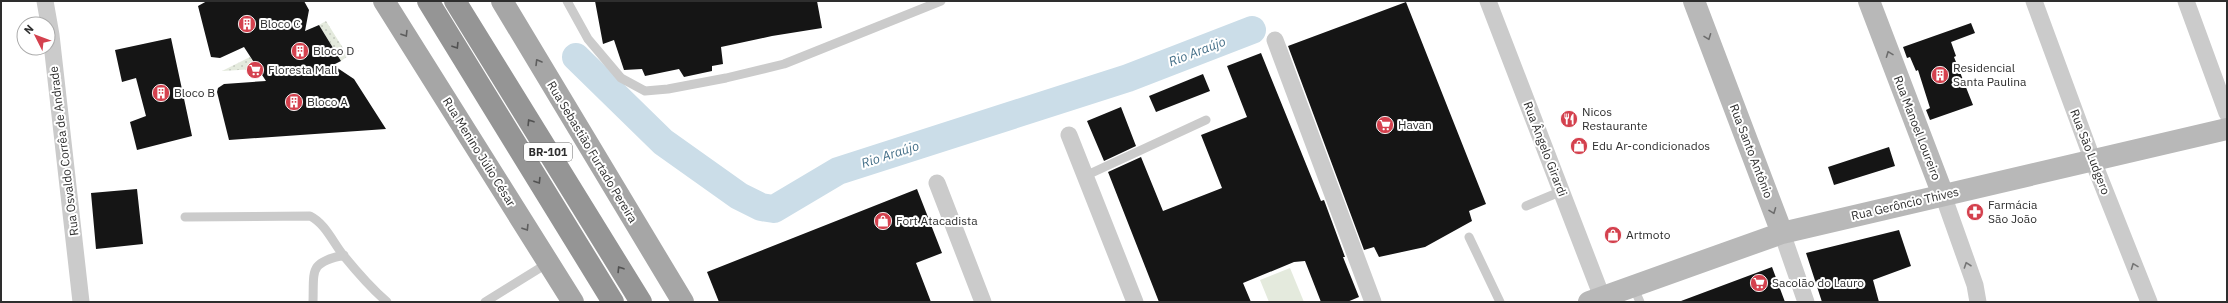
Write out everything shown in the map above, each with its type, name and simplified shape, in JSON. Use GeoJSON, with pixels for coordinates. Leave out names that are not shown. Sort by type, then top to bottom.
{"type":"FeatureCollection","features":[{"type":"Feature","properties":{"kind":"highway","name":"BR-101"},"geometry":{"type":"LineString","coordinates":[[428,1],[613,302]]}},
{"type":"Feature","properties":{"kind":"highway","name":"BR-101"},"geometry":{"type":"LineString","coordinates":[[455,1],[641,302]]}},
{"type":"Feature","properties":{"kind":"main road","name":"Rua Menino Júlio César"},"geometry":{"type":"LineString","coordinates":[[384,1],[572,302]]}},
{"type":"Feature","properties":{"kind":"main road","name":"Rua Sebastião Furtado Pereira"},"geometry":{"type":"LineString","coordinates":[[502,1],[683,302]]}},
{"type":"Feature","properties":{"kind":"main road","name":"Rua Santo Antônio"},"geometry":{"type":"LineString","coordinates":[[1694,1],[1782,233]]}},
{"type":"Feature","properties":{"kind":"main road","name":"Rua Manoel Loureiro"},"geometry":{"type":"LineString","coordinates":[[1869,1],[1943,195]]}},
{"type":"Feature","properties":{"kind":"main road","name":"Rua Gerôncio Thives"},"geometry":{"type":"LineString","coordinates":[[1596,300],[1636,294],[1782,233],[2227,129]]}},
{"type":"Feature","properties":{"kind":"street","name":"Rua Osvaldo Corrêa de Andrade"},"geometry":{"type":"LineString","coordinates":[[44,1],[51,35],[81,302]]}},
{"type":"Feature","properties":{"kind":"street","name":"Rua Ângelo Girardi"},"geometry":{"type":"LineString","coordinates":[[1488,1],[1562,192],[1596,300]]}},
{"type":"Feature","properties":{"kind":"street","name":"Rua São Ludgero"},"geometry":{"type":"LineString","coordinates":[[2034,1],[2093,161],[2149,302]]}},
{"type":"Feature","properties":{"kind":"street"},"geometry":{"type":"LineString","coordinates":[[2186,1],[2227,113]]}},
{"type":"Feature","properties":{"kind":"street"},"geometry":{"type":"LineString","coordinates":[[1275,40],[1373,302]]}},
{"type":"Feature","properties":{"kind":"street"},"geometry":{"type":"LineString","coordinates":[[1069,135],[1135,302]]}},
{"type":"Feature","properties":{"kind":"street"},"geometry":{"type":"LineString","coordinates":[[938,183],[983,302]]}},
{"type":"Feature","properties":{"kind":"street","name":"Rua Manoel Loureiro"},"geometry":{"type":"LineString","coordinates":[[1943,195],[1975,285],[1978,302]]}},
{"type":"Feature","properties":{"kind":"street","name":"Rua Santo Antônio"},"geometry":{"type":"LineString","coordinates":[[1782,233],[1806,302]]}},
{"type":"Feature","properties":{"kind":"lane"},"geometry":{"type":"LineString","coordinates":[[567,1],[588,39],[621,78],[644,91],[668,89],[726,78],[784,64],[941,1]]}},
{"type":"Feature","properties":{"kind":"lane"},"geometry":{"type":"LineString","coordinates":[[1085,176],[1206,120]]}},
{"type":"Feature","properties":{"kind":"lane"},"geometry":{"type":"LineString","coordinates":[[1526,206],[1562,192]]}},
{"type":"Feature","properties":{"kind":"lane"},"geometry":{"type":"LineString","coordinates":[[185,217],[310,216],[319,220],[344,255],[375,292],[387,302]]}},
{"type":"Feature","properties":{"kind":"lane"},"geometry":{"type":"LineString","coordinates":[[1469,238],[1500,302]]}},
{"type":"Feature","properties":{"kind":"lane"},"geometry":{"type":"LineString","coordinates":[[313,302],[314,274],[317,265],[323,260],[344,255]]}},
{"type":"Feature","properties":{"kind":"lane"},"geometry":{"type":"LineString","coordinates":[[485,302],[548,263]]}},
{"type":"Feature","properties":{"kind":"shaded area"},"geometry":{"type":"Polygon","coordinates":[[[326,21],[348,56],[341,61],[319,25],[326,21]]]}},
{"type":"Feature","properties":{"kind":"shaded area"},"geometry":{"type":"Polygon","coordinates":[[[250,57],[258,69],[222,71],[250,57]]]}},
{"type":"Feature","properties":{"kind":"shaded area"},"geometry":{"type":"Polygon","coordinates":[[[1290,268],[1304,302],[1269,302],[1260,280],[1290,268]]]}},
{"type":"Feature","properties":{"kind":"building"},"geometry":{"type":"Polygon","coordinates":[[[207,1],[304,1],[309,10],[305,31],[319,25],[341,61],[333,65],[354,79],[386,129],[229,140],[217,92],[218,88],[224,84],[266,81],[244,47],[220,58],[211,57],[198,6],[207,1]]]}},
{"type":"Feature","properties":{"kind":"building"},"geometry":{"type":"Polygon","coordinates":[[[595,1],[817,1],[822,28],[772,36],[721,47],[723,64],[712,66],[712,71],[684,77],[679,69],[645,76],[642,69],[624,70],[614,40],[603,44],[595,1]]]}},
{"type":"Feature","properties":{"kind":"building","name":"Havan"},"geometry":{"type":"Polygon","coordinates":[[[1406,2],[1486,204],[1469,211],[1472,221],[1425,247],[1379,257],[1374,247],[1364,250],[1288,46],[1406,2]]]}},
{"type":"Feature","properties":{"kind":"building","name":"Residencial Santa Paulina"},"geometry":{"type":"Polygon","coordinates":[[[1971,23],[1975,33],[1951,42],[1956,56],[1954,57],[1973,105],[1930,120],[1926,110],[1930,108],[1918,70],[1916,71],[1910,57],[1907,58],[1903,47],[1971,23]]]}},
{"type":"Feature","properties":{"kind":"building","name":"Bloco B"},"geometry":{"type":"Polygon","coordinates":[[[171,38],[192,136],[137,150],[130,122],[146,116],[136,78],[122,82],[115,50],[171,38]]]}},
{"type":"Feature","properties":{"kind":"building"},"geometry":{"type":"Polygon","coordinates":[[[1261,53],[1321,201],[1324,200],[1345,257],[1343,257],[1359,297],[1347,302],[1321,302],[1305,261],[1294,262],[1243,283],[1251,302],[1159,302],[1108,172],[1141,157],[1163,211],[1222,188],[1201,135],[1247,117],[1227,66],[1261,53]]]}},
{"type":"Feature","properties":{"kind":"building"},"geometry":{"type":"Polygon","coordinates":[[[1203,74],[1210,91],[1156,112],[1149,96],[1203,74]]]}},
{"type":"Feature","properties":{"kind":"building"},"geometry":{"type":"Polygon","coordinates":[[[1121,107],[1136,146],[1104,161],[1087,121],[1121,107]]]}},
{"type":"Feature","properties":{"kind":"building"},"geometry":{"type":"Polygon","coordinates":[[[1889,147],[1895,166],[1834,185],[1828,167],[1889,147]]]}},
{"type":"Feature","properties":{"kind":"building"},"geometry":{"type":"Polygon","coordinates":[[[137,189],[143,244],[96,249],[91,193],[137,189]]]}},
{"type":"Feature","properties":{"kind":"building","name":"Fort Atacadista"},"geometry":{"type":"Polygon","coordinates":[[[917,189],[942,253],[916,263],[931,302],[719,302],[707,272],[917,189]]]}},
{"type":"Feature","properties":{"kind":"building"},"geometry":{"type":"Polygon","coordinates":[[[1899,230],[1911,266],[1873,280],[1879,302],[1822,302],[1806,253],[1899,230]]]}},
{"type":"Feature","properties":{"kind":"building"},"geometry":{"type":"Polygon","coordinates":[[[1772,267],[1785,302],[1681,302],[1681,301],[1772,267]]]}},
{"type":"Feature","properties":{"kind":"waterway","name":"Rio Araújo"},"geometry":{"type":"LineString","coordinates":[[576,57],[663,142],[739,196],[761,207],[774,209],[838,171],[1128,78],[1252,30]]}},
{"type":"Feature","properties":{"kind":"place","name":"Bloco C"},"geometry":{"type":"Point","coordinates":[247,24]}},
{"type":"Feature","properties":{"kind":"place","name":"Bloco D"},"geometry":{"type":"Point","coordinates":[300,51]}},
{"type":"Feature","properties":{"kind":"place","name":"Floresta Mall"},"geometry":{"type":"Point","coordinates":[255,70]}},
{"type":"Feature","properties":{"kind":"place","name":"Residencial Santa Paulina"},"geometry":{"type":"Point","coordinates":[1940,75]}},
{"type":"Feature","properties":{"kind":"place","name":"Bloco B"},"geometry":{"type":"Point","coordinates":[161,93]}},
{"type":"Feature","properties":{"kind":"place","name":"Bloco A"},"geometry":{"type":"Point","coordinates":[294,102]}},
{"type":"Feature","properties":{"kind":"place","name":"Nicos Restaurante"},"geometry":{"type":"Point","coordinates":[1569,119]}},
{"type":"Feature","properties":{"kind":"place","name":"Havan"},"geometry":{"type":"Point","coordinates":[1385,125]}},
{"type":"Feature","properties":{"kind":"place","name":"Edu Ar-condicionados"},"geometry":{"type":"Point","coordinates":[1579,146]}},
{"type":"Feature","properties":{"kind":"place","name":"Farmácia São João"},"geometry":{"type":"Point","coordinates":[1975,212]}},
{"type":"Feature","properties":{"kind":"place","name":"Fort Atacadista"},"geometry":{"type":"Point","coordinates":[883,221]}},
{"type":"Feature","properties":{"kind":"place","name":"Artmoto"},"geometry":{"type":"Point","coordinates":[1613,235]}},
{"type":"Feature","properties":{"kind":"place","name":"Sacolão do Lauro"},"geometry":{"type":"Point","coordinates":[1759,283]}}]}
